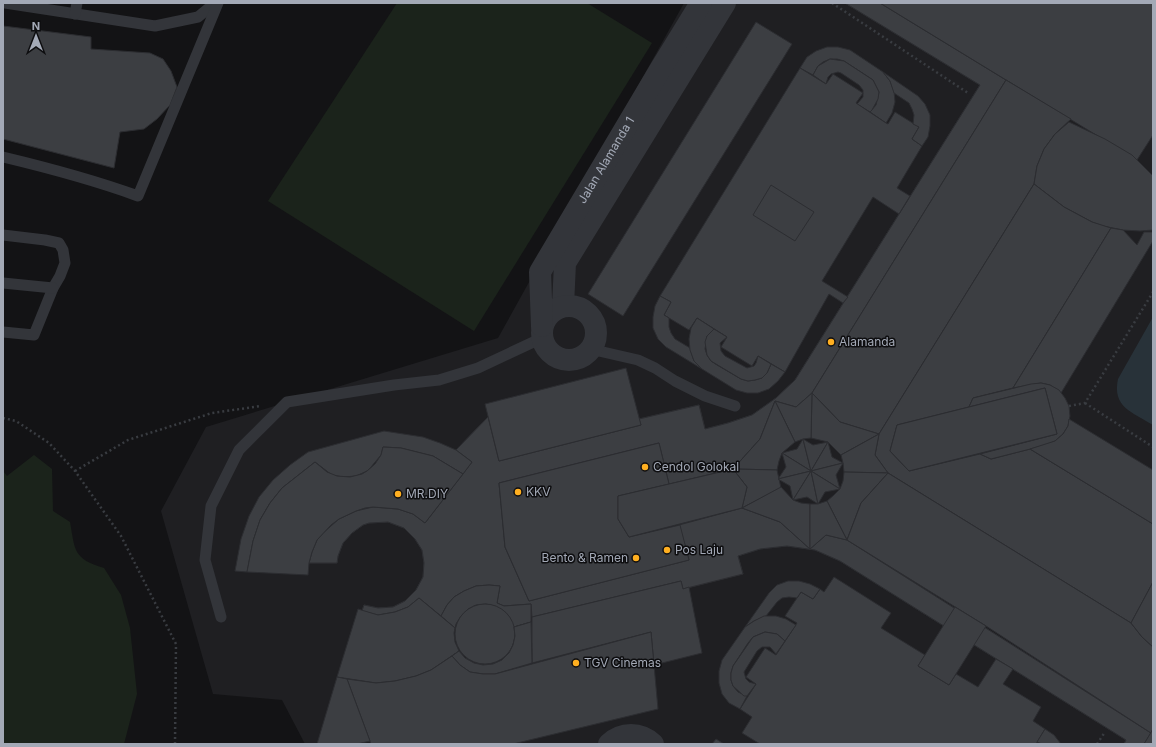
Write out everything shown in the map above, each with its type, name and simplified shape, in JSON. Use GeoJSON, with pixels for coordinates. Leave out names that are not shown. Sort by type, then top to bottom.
{"type":"FeatureCollection","features":[{"type":"Feature","properties":{"kind":"street","name":"Jalan Alamanda 1"},"geometry":{"type":"LineString","coordinates":[[542,332],[540,272],[700,3]]}},
{"type":"Feature","properties":{"kind":"street","name":"Jalan Alamanda 1"},"geometry":{"type":"LineString","coordinates":[[563,306],[565,263],[725,3]]}},
{"type":"Feature","properties":{"kind":"street"},"geometry":{"type":"LineString","coordinates":[[563,306],[576,306],[588,313],[595,324],[596,337],[590,349],[581,357],[568,360],[557,356],[547,349],[542,332],[550,313],[563,306]]}},
{"type":"Feature","properties":{"kind":"street"},"geometry":{"type":"LineString","coordinates":[[609,744],[618,737],[628,734],[638,735],[648,739],[653,744]]}},
{"type":"Feature","properties":{"kind":"lane"},"geometry":{"type":"LineString","coordinates":[[5,3],[76,8],[155,26],[198,17],[215,3]]}},
{"type":"Feature","properties":{"kind":"lane"},"geometry":{"type":"LineString","coordinates":[[3,157],[59,170],[138,196],[218,3]]}},
{"type":"Feature","properties":{"kind":"lane"},"geometry":{"type":"LineString","coordinates":[[3,235],[46,240],[59,244],[63,250],[65,263],[34,335],[3,332]]}},
{"type":"Feature","properties":{"kind":"lane"},"geometry":{"type":"LineString","coordinates":[[3,283],[53,288]]}},
{"type":"Feature","properties":{"kind":"lane"},"geometry":{"type":"LineString","coordinates":[[221,617],[205,560],[211,506],[239,450],[287,402],[394,385],[439,380],[478,368],[542,332]]}},
{"type":"Feature","properties":{"kind":"lane"},"geometry":{"type":"LineString","coordinates":[[590,349],[638,360],[705,396],[735,406]]}},
{"type":"Feature","properties":{"kind":"path"},"geometry":{"type":"LineString","coordinates":[[832,3],[968,93]]}},
{"type":"Feature","properties":{"kind":"path"},"geometry":{"type":"LineString","coordinates":[[1085,403],[1153,292]]}},
{"type":"Feature","properties":{"kind":"path"},"geometry":{"type":"LineString","coordinates":[[75,471],[128,440],[212,413],[287,402]]}},
{"type":"Feature","properties":{"kind":"path"},"geometry":{"type":"LineString","coordinates":[[1069,406],[1085,403],[1153,448]]}},
{"type":"Feature","properties":{"kind":"path"},"geometry":{"type":"LineString","coordinates":[[3,418],[16,421],[49,444],[75,471],[121,536],[176,644],[175,744]]}},
{"type":"Feature","properties":{"kind":"path"},"geometry":{"type":"LineString","coordinates":[[1097,744],[1105,732]]}},
{"type":"Feature","properties":{"kind":"shaded area"},"geometry":{"type":"Polygon","coordinates":[[[397,3],[587,3],[652,43],[474,331],[268,201],[397,3]]]}},
{"type":"Feature","properties":{"kind":"shaded area"},"geometry":{"type":"Polygon","coordinates":[[[684,3],[1153,3],[1153,744],[305,744],[282,700],[213,694],[161,511],[206,427],[498,338],[684,3]]]}},
{"type":"Feature","properties":{"kind":"shaded area"},"geometry":{"type":"Polygon","coordinates":[[[1153,317],[1153,425],[1125,408],[1118,396],[1117,388],[1118,379],[1153,317]]]}},
{"type":"Feature","properties":{"kind":"shaded area"},"geometry":{"type":"Polygon","coordinates":[[[34,455],[52,469],[53,511],[70,522],[77,552],[86,561],[104,568],[121,595],[130,628],[137,694],[124,744],[3,744],[3,471],[7,476],[34,455]]]}},
{"type":"Feature","properties":{"kind":"building","name":"Alamanda"},"geometry":{"type":"Polygon","coordinates":[[[845,3],[880,3],[1006,80],[812,393],[796,407],[775,401],[760,439],[733,469],[669,484],[659,443],[499,483],[505,547],[529,601],[689,560],[679,525],[742,508],[780,522],[810,549],[826,535],[847,540],[1151,733],[1144,744],[1124,744],[1126,740],[840,561],[815,550],[787,546],[760,549],[738,556],[743,574],[683,589],[681,581],[532,617],[531,604],[504,606],[497,603],[500,586],[489,585],[476,586],[454,597],[447,605],[441,616],[419,598],[408,607],[395,612],[378,615],[362,611],[364,605],[378,608],[393,607],[405,601],[416,590],[423,577],[424,563],[422,550],[415,539],[404,528],[388,522],[369,523],[363,525],[352,533],[343,543],[337,563],[309,563],[317,540],[323,533],[339,519],[356,511],[373,507],[398,509],[413,514],[425,523],[472,462],[456,450],[488,417],[499,461],[641,425],[639,419],[699,405],[705,429],[728,423],[752,415],[776,398],[795,380],[980,85],[845,3]]]}},
{"type":"Feature","properties":{"kind":"building","name":"Alamanda"},"geometry":{"type":"Polygon","coordinates":[[[845,3],[880,3],[1006,80],[812,393],[796,407],[775,401],[760,439],[733,469],[669,484],[659,443],[499,483],[505,547],[529,601],[689,560],[679,525],[742,508],[780,522],[810,549],[826,535],[847,540],[1151,733],[1144,744],[1124,744],[1126,740],[840,561],[815,550],[787,546],[760,549],[738,556],[743,574],[683,589],[681,581],[532,617],[531,604],[504,606],[497,603],[500,586],[489,585],[476,586],[454,597],[447,605],[441,616],[419,598],[408,607],[395,612],[378,615],[362,611],[364,605],[378,608],[393,607],[405,601],[416,590],[423,577],[424,563],[422,550],[415,539],[404,528],[388,522],[369,523],[363,525],[352,533],[343,543],[337,563],[309,563],[317,540],[323,533],[339,519],[356,511],[373,507],[398,509],[413,514],[425,523],[472,462],[456,450],[488,417],[499,461],[641,425],[639,419],[699,405],[705,429],[728,423],[752,415],[776,398],[795,380],[980,85],[845,3]]]}},
{"type":"Feature","properties":{"kind":"building"},"geometry":{"type":"Polygon","coordinates":[[[880,3],[1153,3],[1153,135],[1137,160],[880,3]]]}},
{"type":"Feature","properties":{"kind":"building"},"geometry":{"type":"Polygon","coordinates":[[[756,22],[792,44],[623,316],[588,294],[756,22]]]}},
{"type":"Feature","properties":{"kind":"building"},"geometry":{"type":"Polygon","coordinates":[[[3,26],[91,37],[91,49],[150,53],[163,59],[171,71],[177,87],[170,105],[157,119],[144,129],[120,132],[114,168],[3,139],[3,26]]]}},
{"type":"Feature","properties":{"kind":"building"},"geometry":{"type":"Polygon","coordinates":[[[827,47],[838,47],[850,50],[883,72],[890,81],[894,91],[895,102],[892,113],[886,123],[870,112],[876,105],[879,92],[873,80],[844,61],[830,59],[823,62],[818,66],[813,75],[800,68],[807,57],[816,51],[827,47]]]}},
{"type":"Feature","properties":{"kind":"building"},"geometry":{"type":"Polygon","coordinates":[[[830,59],[844,61],[873,80],[879,92],[878,99],[870,112],[857,104],[863,97],[863,90],[859,85],[841,73],[838,72],[831,74],[828,77],[826,84],[813,75],[818,66],[830,59]]]}},
{"type":"Feature","properties":{"kind":"building"},"geometry":{"type":"Polygon","coordinates":[[[800,68],[826,84],[833,74],[863,93],[856,103],[888,124],[895,112],[919,127],[912,139],[922,146],[897,188],[910,196],[899,214],[873,197],[822,281],[848,297],[843,303],[829,294],[785,372],[758,356],[752,366],[721,347],[727,337],[697,318],[689,330],[664,315],[671,302],[660,296],[800,68]]]}},
{"type":"Feature","properties":{"kind":"building"},"geometry":{"type":"Polygon","coordinates":[[[883,72],[918,96],[925,104],[930,115],[930,126],[928,137],[922,146],[912,139],[919,127],[913,124],[914,115],[909,103],[894,93],[890,81],[883,72]]]}},
{"type":"Feature","properties":{"kind":"building"},"geometry":{"type":"Polygon","coordinates":[[[1006,80],[1071,119],[1055,134],[1044,149],[1037,166],[1034,184],[879,434],[840,422],[812,393],[1006,80]]]}},
{"type":"Feature","properties":{"kind":"building"},"geometry":{"type":"Polygon","coordinates":[[[1069,122],[1105,139],[1132,155],[1153,176],[1153,230],[1123,230],[1092,222],[1064,207],[1034,184],[1037,166],[1044,149],[1055,134],[1069,122]]]}},
{"type":"Feature","properties":{"kind":"building"},"geometry":{"type":"Polygon","coordinates":[[[1034,184],[1064,207],[1092,222],[1111,228],[1013,388],[973,398],[969,407],[897,425],[890,451],[909,471],[980,454],[991,459],[1030,449],[1153,524],[1153,582],[1131,623],[888,473],[875,455],[879,434],[1034,184]]]}},
{"type":"Feature","properties":{"kind":"building"},"geometry":{"type":"Polygon","coordinates":[[[771,185],[814,212],[795,241],[753,215],[771,185]]]}},
{"type":"Feature","properties":{"kind":"building"},"geometry":{"type":"Polygon","coordinates":[[[1111,228],[1123,230],[1137,245],[1144,232],[1153,232],[1153,241],[1061,393],[1050,385],[1041,383],[1013,388],[1111,228]]]}},
{"type":"Feature","properties":{"kind":"building"},"geometry":{"type":"Polygon","coordinates":[[[660,296],[671,302],[664,315],[669,318],[671,333],[675,339],[690,348],[694,361],[702,369],[666,347],[658,339],[653,328],[653,317],[655,306],[660,296]]]}},
{"type":"Feature","properties":{"kind":"building"},"geometry":{"type":"Polygon","coordinates":[[[697,318],[714,329],[707,336],[705,349],[711,361],[717,365],[741,379],[748,381],[762,378],[767,373],[771,364],[785,372],[769,389],[758,393],[747,393],[736,390],[702,369],[694,361],[690,350],[689,339],[691,328],[697,318]]]}},
{"type":"Feature","properties":{"kind":"building"},"geometry":{"type":"Polygon","coordinates":[[[714,329],[727,337],[720,343],[721,351],[725,356],[747,368],[754,366],[758,356],[771,364],[767,373],[762,378],[748,381],[741,379],[711,361],[707,355],[705,342],[707,336],[714,329]]]}},
{"type":"Feature","properties":{"kind":"building"},"geometry":{"type":"Polygon","coordinates":[[[626,368],[641,425],[499,461],[485,404],[626,368]]]}},
{"type":"Feature","properties":{"kind":"building"},"geometry":{"type":"Polygon","coordinates":[[[1041,383],[1050,385],[1059,390],[1069,406],[1070,416],[1068,426],[1063,434],[1055,441],[1046,445],[991,459],[980,454],[1057,434],[1045,388],[969,407],[973,398],[1041,383]]]}},
{"type":"Feature","properties":{"kind":"building"},"geometry":{"type":"Polygon","coordinates":[[[1045,388],[1057,434],[909,471],[890,451],[897,425],[1045,388]]]}},
{"type":"Feature","properties":{"kind":"building"},"geometry":{"type":"Polygon","coordinates":[[[812,393],[840,422],[879,434],[841,455],[828,442],[811,438],[812,393]]]}},
{"type":"Feature","properties":{"kind":"building"},"geometry":{"type":"Polygon","coordinates":[[[812,393],[811,438],[795,442],[775,401],[796,407],[812,393]]]}},
{"type":"Feature","properties":{"kind":"building"},"geometry":{"type":"Polygon","coordinates":[[[775,401],[795,442],[782,453],[777,470],[733,469],[760,439],[775,401]]]}},
{"type":"Feature","properties":{"kind":"building"},"geometry":{"type":"Polygon","coordinates":[[[1069,419],[1153,470],[1153,524],[1030,449],[1055,441],[1063,434],[1068,426],[1069,419]]]}},
{"type":"Feature","properties":{"kind":"building"},"geometry":{"type":"Polygon","coordinates":[[[384,431],[423,437],[456,450],[472,462],[463,474],[433,456],[401,448],[383,447],[381,455],[367,471],[356,476],[343,477],[332,475],[315,462],[282,488],[270,503],[260,520],[253,541],[247,572],[235,571],[241,539],[249,516],[259,497],[273,480],[308,452],[384,431]]]}},
{"type":"Feature","properties":{"kind":"building"},"geometry":{"type":"Polygon","coordinates":[[[879,434],[875,455],[888,473],[844,472],[841,455],[879,434]]]}},
{"type":"Feature","properties":{"kind":"building"},"geometry":{"type":"Polygon","coordinates":[[[803,439],[811,471],[782,453],[797,449],[803,439]]]}},
{"type":"Feature","properties":{"kind":"building"},"geometry":{"type":"Polygon","coordinates":[[[803,439],[813,445],[828,442],[811,471],[803,439]]]}},
{"type":"Feature","properties":{"kind":"building"},"geometry":{"type":"Polygon","coordinates":[[[828,442],[832,457],[843,463],[811,471],[828,442]]]}},
{"type":"Feature","properties":{"kind":"building"},"geometry":{"type":"Polygon","coordinates":[[[659,443],[669,484],[618,496],[618,519],[629,537],[680,525],[689,560],[529,601],[505,547],[499,483],[659,443]]]}},
{"type":"Feature","properties":{"kind":"building"},"geometry":{"type":"Polygon","coordinates":[[[383,447],[401,448],[433,456],[463,474],[425,523],[413,514],[398,509],[373,507],[365,508],[339,519],[317,540],[309,563],[308,575],[247,572],[253,541],[260,520],[270,503],[282,488],[315,462],[327,472],[337,476],[350,477],[362,474],[375,464],[381,455],[383,447]]]}},
{"type":"Feature","properties":{"kind":"building"},"geometry":{"type":"Polygon","coordinates":[[[782,453],[811,471],[778,479],[786,467],[782,453]]]}},
{"type":"Feature","properties":{"kind":"building"},"geometry":{"type":"Polygon","coordinates":[[[843,463],[836,475],[840,489],[811,471],[843,463]]]}},
{"type":"Feature","properties":{"kind":"building"},"geometry":{"type":"Polygon","coordinates":[[[733,469],[777,470],[781,488],[742,508],[747,487],[733,469]]]}},
{"type":"Feature","properties":{"kind":"building"},"geometry":{"type":"Polygon","coordinates":[[[733,469],[747,487],[742,508],[629,537],[618,519],[618,496],[733,469]]]}},
{"type":"Feature","properties":{"kind":"building"},"geometry":{"type":"Polygon","coordinates":[[[811,471],[793,500],[790,486],[778,479],[811,471]]]}},
{"type":"Feature","properties":{"kind":"building"},"geometry":{"type":"Polygon","coordinates":[[[811,471],[818,504],[807,497],[793,500],[811,471]]]}},
{"type":"Feature","properties":{"kind":"building"},"geometry":{"type":"Polygon","coordinates":[[[811,471],[840,489],[825,492],[818,504],[811,471]]]}},
{"type":"Feature","properties":{"kind":"building"},"geometry":{"type":"Polygon","coordinates":[[[844,472],[888,473],[861,503],[847,540],[827,501],[840,489],[844,472]]]}},
{"type":"Feature","properties":{"kind":"building"},"geometry":{"type":"Polygon","coordinates":[[[888,473],[1131,623],[1142,637],[1153,647],[1153,729],[1151,733],[986,626],[847,540],[861,503],[888,473]]]}},
{"type":"Feature","properties":{"kind":"building"},"geometry":{"type":"Polygon","coordinates":[[[781,487],[793,500],[810,504],[810,549],[780,522],[742,508],[781,487]]]}},
{"type":"Feature","properties":{"kind":"building"},"geometry":{"type":"Polygon","coordinates":[[[827,501],[847,540],[826,535],[810,549],[810,504],[818,504],[827,501]]]}},
{"type":"Feature","properties":{"kind":"building"},"geometry":{"type":"Polygon","coordinates":[[[834,577],[891,613],[881,628],[925,655],[918,666],[949,685],[956,674],[978,687],[996,659],[1013,669],[1003,684],[1041,707],[1033,721],[1045,729],[1036,744],[760,744],[742,733],[752,717],[740,709],[756,684],[746,677],[765,648],[776,655],[797,623],[785,616],[801,592],[813,599],[820,589],[824,592],[834,577]]]}},
{"type":"Feature","properties":{"kind":"building"},"geometry":{"type":"Polygon","coordinates":[[[681,581],[683,589],[689,587],[702,653],[654,665],[651,632],[532,663],[532,617],[681,581]]]}},
{"type":"Feature","properties":{"kind":"building"},"geometry":{"type":"Polygon","coordinates":[[[788,581],[799,581],[820,589],[813,599],[801,592],[797,598],[782,598],[766,616],[745,627],[769,593],[777,585],[788,581]]]}},
{"type":"Feature","properties":{"kind":"building"},"geometry":{"type":"Polygon","coordinates":[[[1153,582],[1153,647],[1142,637],[1131,623],[1153,582]]]}},
{"type":"Feature","properties":{"kind":"building"},"geometry":{"type":"Polygon","coordinates":[[[476,586],[500,586],[497,603],[504,606],[531,604],[531,622],[514,627],[510,618],[504,611],[495,606],[486,604],[476,605],[468,609],[461,616],[455,628],[441,616],[447,605],[454,597],[476,586]]]}},
{"type":"Feature","properties":{"kind":"building"},"geometry":{"type":"Polygon","coordinates":[[[419,598],[455,628],[455,642],[459,651],[431,670],[416,676],[395,681],[376,683],[337,677],[358,609],[378,615],[395,612],[408,607],[419,598]]]}},
{"type":"Feature","properties":{"kind":"building"},"geometry":{"type":"Polygon","coordinates":[[[479,604],[491,604],[502,609],[510,617],[515,628],[513,646],[502,659],[491,664],[479,664],[468,659],[460,651],[455,640],[455,628],[460,617],[468,609],[479,604]]]}},
{"type":"Feature","properties":{"kind":"building"},"geometry":{"type":"Polygon","coordinates":[[[955,607],[986,626],[949,685],[918,666],[955,607]]]}},
{"type":"Feature","properties":{"kind":"building"},"geometry":{"type":"Polygon","coordinates":[[[764,616],[776,616],[786,619],[796,625],[785,641],[777,634],[765,632],[753,637],[748,643],[733,666],[731,673],[733,686],[738,692],[747,696],[740,709],[729,703],[722,694],[719,683],[719,671],[722,660],[745,627],[764,616]]]}},
{"type":"Feature","properties":{"kind":"building"},"geometry":{"type":"Polygon","coordinates":[[[531,622],[532,663],[495,674],[483,674],[470,672],[460,665],[452,656],[459,651],[465,658],[474,663],[483,665],[493,664],[502,660],[509,653],[515,636],[514,627],[531,622]]]}},
{"type":"Feature","properties":{"kind":"building"},"geometry":{"type":"Polygon","coordinates":[[[531,622],[532,663],[495,674],[483,674],[470,672],[460,665],[452,656],[459,651],[465,658],[474,663],[483,665],[493,664],[502,660],[509,653],[515,636],[514,627],[531,622]]]}},
{"type":"Feature","properties":{"kind":"building"},"geometry":{"type":"Polygon","coordinates":[[[651,632],[658,709],[513,744],[371,744],[347,679],[376,683],[395,681],[416,676],[431,670],[452,656],[460,665],[470,672],[495,674],[651,632]]]}},
{"type":"Feature","properties":{"kind":"building"},"geometry":{"type":"Polygon","coordinates":[[[765,632],[777,634],[785,641],[776,654],[770,647],[762,647],[757,651],[744,672],[746,679],[749,682],[756,684],[747,696],[744,696],[733,686],[731,673],[733,666],[753,637],[765,632]]]}},
{"type":"Feature","properties":{"kind":"building"},"geometry":{"type":"Polygon","coordinates":[[[337,677],[347,679],[370,741],[357,744],[317,744],[337,677]]]}},
{"type":"Feature","properties":{"kind":"building"},"geometry":{"type":"Polygon","coordinates":[[[1045,729],[1054,735],[1061,744],[1042,744],[1037,742],[1045,729]]]}},
{"type":"Feature","properties":{"kind":"building"},"geometry":{"type":"Polygon","coordinates":[[[1153,729],[1153,744],[1144,744],[1153,729]]]}},
{"type":"Feature","properties":{"kind":"building"},"geometry":{"type":"Polygon","coordinates":[[[716,739],[724,744],[712,744],[716,739]]]}},
{"type":"Feature","properties":{"kind":"place","name":"Alamanda"},"geometry":{"type":"Point","coordinates":[831,342]}},
{"type":"Feature","properties":{"kind":"place","name":"Cendol Golokal"},"geometry":{"type":"Point","coordinates":[645,467]}},
{"type":"Feature","properties":{"kind":"place","name":"KKV"},"geometry":{"type":"Point","coordinates":[518,492]}},
{"type":"Feature","properties":{"kind":"place","name":"MR.DIY"},"geometry":{"type":"Point","coordinates":[398,494]}},
{"type":"Feature","properties":{"kind":"place","name":"Pos Laju"},"geometry":{"type":"Point","coordinates":[667,550]}},
{"type":"Feature","properties":{"kind":"place","name":"Bento & Ramen"},"geometry":{"type":"Point","coordinates":[636,558]}},
{"type":"Feature","properties":{"kind":"place","name":"TGV Cinemas"},"geometry":{"type":"Point","coordinates":[576,663]}}]}
